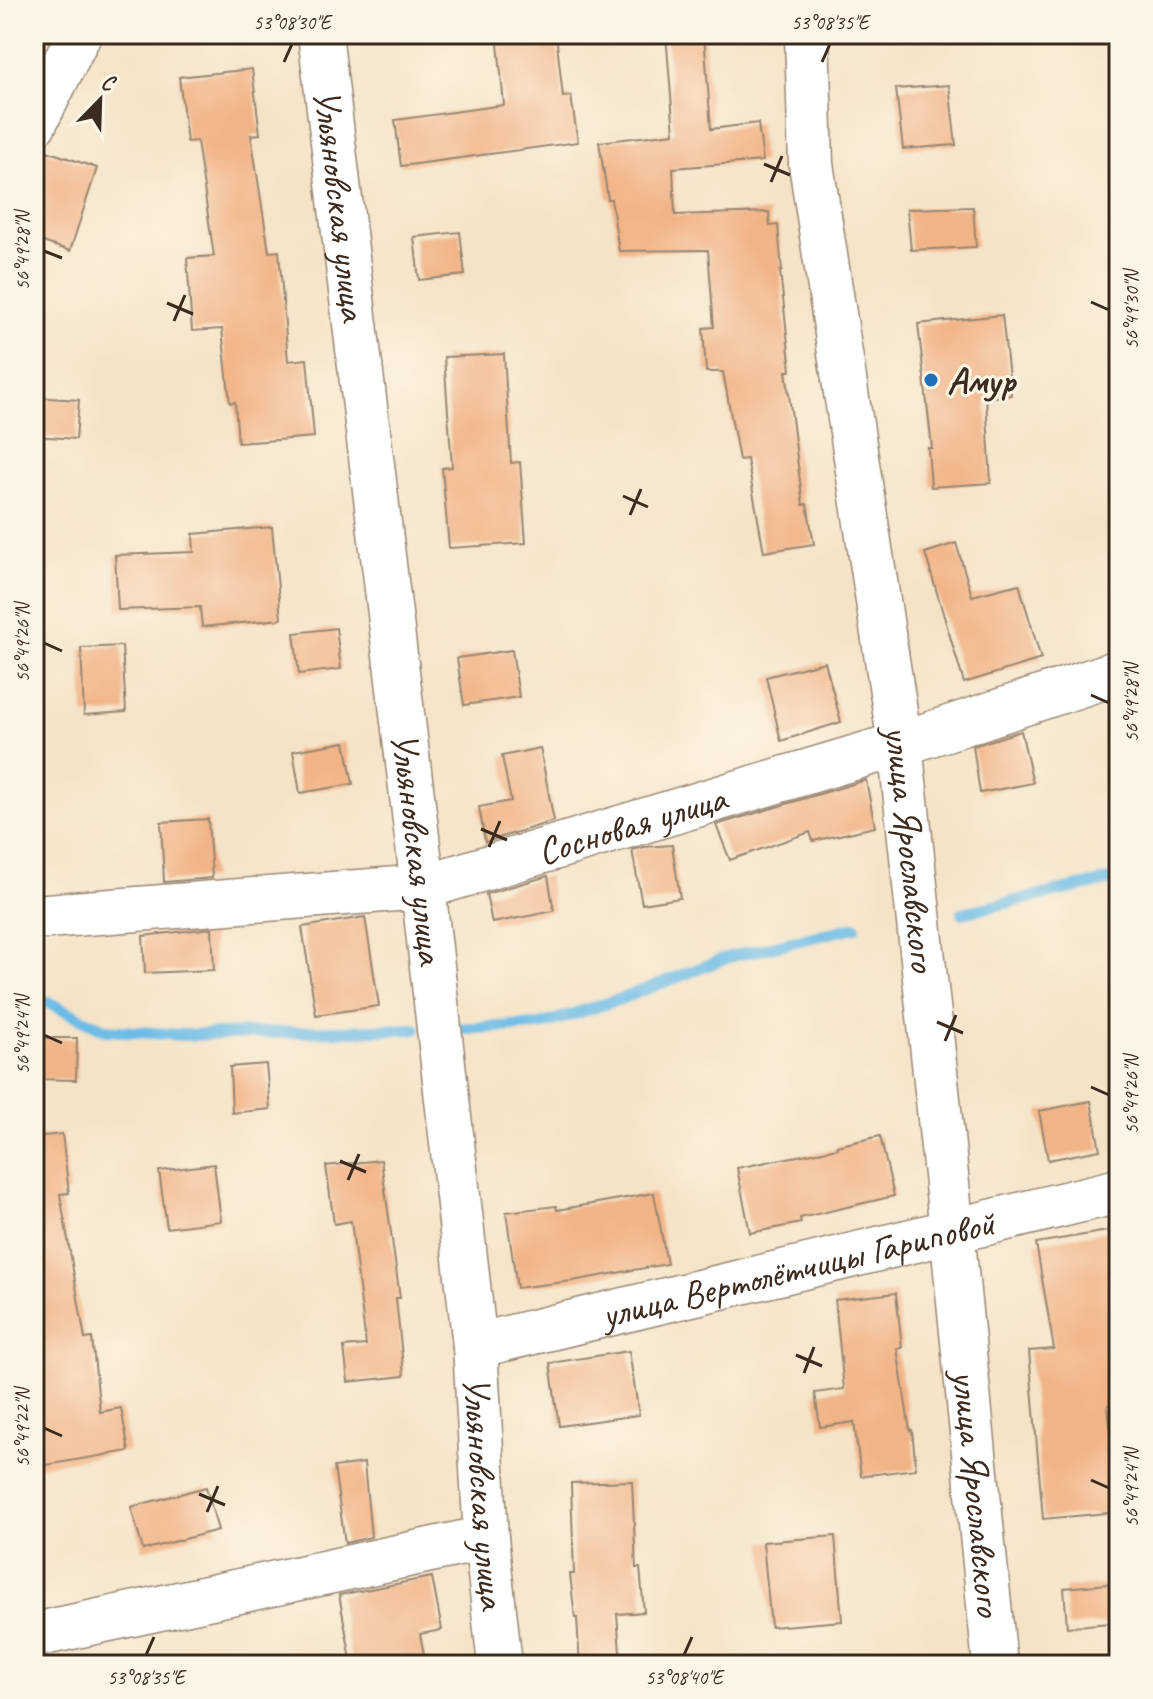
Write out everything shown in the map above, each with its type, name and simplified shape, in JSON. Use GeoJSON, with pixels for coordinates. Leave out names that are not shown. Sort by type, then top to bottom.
{"type":"FeatureCollection","features":[{"type":"Feature","properties":{"kind":"street"},"geometry":{"type":"LineString","coordinates":[[34,124],[79,34]]}},
{"type":"Feature","properties":{"kind":"street","name":"Ульяновская улица"},"geometry":{"type":"LineString","coordinates":[[320,34],[475,1346],[486,1538],[500,1665]]}},
{"type":"Feature","properties":{"kind":"street","name":"улица Ярославского"},"geometry":{"type":"LineString","coordinates":[[807,34],[811,164],[900,744],[995,1665]]}},
{"type":"Feature","properties":{"kind":"street","name":"Сосновая улица"},"geometry":{"type":"LineString","coordinates":[[34,917],[423,887],[900,744],[1119,672]]}},
{"type":"Feature","properties":{"kind":"street","name":"улица Вертолётчицы Гариповой"},"geometry":{"type":"LineString","coordinates":[[475,1346],[1119,1191]]}},
{"type":"Feature","properties":{"kind":"street"},"geometry":{"type":"LineString","coordinates":[[34,1635],[486,1538]]}},
{"type":"Feature","properties":{"kind":"building"},"geometry":{"type":"Polygon","coordinates":[[[497,34],[556,34],[563,97],[571,96],[578,142],[401,166],[395,120],[504,105],[497,34]]]}},
{"type":"Feature","properties":{"kind":"building"},"geometry":{"type":"Polygon","coordinates":[[[666,34],[704,34],[711,129],[758,123],[763,161],[673,168],[675,215],[769,212],[770,226],[778,225],[791,371],[786,371],[803,505],[807,504],[814,544],[764,552],[747,459],[739,460],[723,372],[706,372],[703,328],[714,327],[708,250],[619,251],[599,142],[674,133],[666,34]]]}},
{"type":"Feature","properties":{"kind":"building"},"geometry":{"type":"Polygon","coordinates":[[[252,69],[260,134],[251,135],[269,252],[279,251],[288,361],[307,359],[314,437],[238,443],[235,402],[230,403],[222,329],[192,331],[187,258],[214,256],[197,141],[187,142],[179,77],[252,69]]]}},
{"type":"Feature","properties":{"kind":"building"},"geometry":{"type":"Polygon","coordinates":[[[949,85],[956,145],[903,149],[896,89],[949,85]]]}},
{"type":"Feature","properties":{"kind":"building"},"geometry":{"type":"Polygon","coordinates":[[[34,149],[97,168],[70,251],[34,239],[34,149]]]}},
{"type":"Feature","properties":{"kind":"building"},"geometry":{"type":"Polygon","coordinates":[[[973,207],[976,247],[911,250],[907,209],[973,207]]]}},
{"type":"Feature","properties":{"kind":"building"},"geometry":{"type":"Polygon","coordinates":[[[460,232],[465,275],[419,280],[414,237],[460,232]]]}},
{"type":"Feature","properties":{"kind":"building"},"geometry":{"type":"Polygon","coordinates":[[[1002,315],[1011,395],[986,398],[991,483],[931,487],[928,448],[932,448],[918,324],[1002,315]]]}},
{"type":"Feature","properties":{"kind":"building"},"geometry":{"type":"Polygon","coordinates":[[[504,354],[511,463],[520,462],[526,543],[449,548],[442,468],[452,467],[444,357],[504,354]]]}},
{"type":"Feature","properties":{"kind":"building"},"geometry":{"type":"Polygon","coordinates":[[[34,397],[79,400],[76,439],[34,436],[34,397]]]}},
{"type":"Feature","properties":{"kind":"building"},"geometry":{"type":"Polygon","coordinates":[[[272,527],[281,619],[202,627],[200,607],[118,610],[115,555],[194,552],[193,534],[272,527]]]}},
{"type":"Feature","properties":{"kind":"building"},"geometry":{"type":"Polygon","coordinates":[[[956,543],[972,596],[1019,584],[1041,659],[964,683],[925,553],[956,543]]]}},
{"type":"Feature","properties":{"kind":"building"},"geometry":{"type":"Polygon","coordinates":[[[336,628],[341,669],[299,674],[294,633],[336,628]]]}},
{"type":"Feature","properties":{"kind":"building"},"geometry":{"type":"Polygon","coordinates":[[[122,646],[126,712],[84,715],[81,648],[122,646]]]}},
{"type":"Feature","properties":{"kind":"building"},"geometry":{"type":"Polygon","coordinates":[[[512,650],[519,697],[464,705],[457,658],[512,650]]]}},
{"type":"Feature","properties":{"kind":"building"},"geometry":{"type":"Polygon","coordinates":[[[825,662],[841,722],[781,741],[766,677],[825,662]]]}},
{"type":"Feature","properties":{"kind":"building"},"geometry":{"type":"Polygon","coordinates":[[[1021,731],[1033,783],[980,793],[973,746],[1021,731]]]}},
{"type":"Feature","properties":{"kind":"building"},"geometry":{"type":"Polygon","coordinates":[[[345,742],[353,784],[300,793],[293,751],[345,742]]]}},
{"type":"Feature","properties":{"kind":"building"},"geometry":{"type":"Polygon","coordinates":[[[540,748],[554,821],[485,842],[479,807],[511,801],[502,756],[540,748]]]}},
{"type":"Feature","properties":{"kind":"building"},"geometry":{"type":"Polygon","coordinates":[[[866,780],[875,827],[813,841],[810,832],[730,860],[716,825],[866,780]]]}},
{"type":"Feature","properties":{"kind":"building"},"geometry":{"type":"Polygon","coordinates":[[[208,819],[212,878],[164,882],[161,822],[208,819]]]}},
{"type":"Feature","properties":{"kind":"building"},"geometry":{"type":"Polygon","coordinates":[[[672,845],[680,898],[642,904],[632,850],[672,845]]]}},
{"type":"Feature","properties":{"kind":"building"},"geometry":{"type":"Polygon","coordinates":[[[548,876],[554,911],[492,923],[486,894],[548,876]]]}},
{"type":"Feature","properties":{"kind":"building"},"geometry":{"type":"Polygon","coordinates":[[[365,917],[379,1006],[316,1015],[302,927],[365,917]]]}},
{"type":"Feature","properties":{"kind":"building"},"geometry":{"type":"Polygon","coordinates":[[[212,928],[214,970],[145,973],[143,936],[212,928]]]}},
{"type":"Feature","properties":{"kind":"building"},"geometry":{"type":"Polygon","coordinates":[[[34,1038],[77,1038],[76,1080],[34,1079],[34,1038]]]}},
{"type":"Feature","properties":{"kind":"building"},"geometry":{"type":"Polygon","coordinates":[[[266,1064],[270,1109],[232,1113],[230,1067],[266,1064]]]}},
{"type":"Feature","properties":{"kind":"building"},"geometry":{"type":"Polygon","coordinates":[[[1091,1101],[1100,1150],[1048,1160],[1039,1111],[1091,1101]]]}},
{"type":"Feature","properties":{"kind":"building"},"geometry":{"type":"Polygon","coordinates":[[[62,1134],[69,1193],[60,1194],[85,1339],[92,1338],[100,1412],[121,1408],[129,1451],[34,1467],[34,1423],[39,1422],[34,1378],[34,1137],[62,1134]]]}},
{"type":"Feature","properties":{"kind":"building"},"geometry":{"type":"Polygon","coordinates":[[[880,1136],[894,1196],[800,1218],[801,1223],[750,1233],[737,1168],[838,1148],[880,1136]]]}},
{"type":"Feature","properties":{"kind":"building"},"geometry":{"type":"Polygon","coordinates":[[[381,1160],[400,1298],[396,1298],[404,1376],[348,1382],[344,1347],[366,1345],[351,1221],[334,1224],[326,1166],[381,1160]]]}},
{"type":"Feature","properties":{"kind":"building"},"geometry":{"type":"Polygon","coordinates":[[[214,1164],[221,1221],[167,1228],[159,1171],[214,1164]]]}},
{"type":"Feature","properties":{"kind":"building"},"geometry":{"type":"Polygon","coordinates":[[[654,1193],[667,1264],[517,1288],[506,1212],[556,1206],[557,1210],[654,1193]]]}},
{"type":"Feature","properties":{"kind":"building"},"geometry":{"type":"Polygon","coordinates":[[[1114,1230],[1119,1260],[1119,1404],[1108,1405],[1118,1512],[1043,1519],[1029,1351],[1054,1349],[1036,1243],[1114,1230]]]}},
{"type":"Feature","properties":{"kind":"building"},"geometry":{"type":"Polygon","coordinates":[[[896,1293],[902,1348],[897,1348],[916,1469],[861,1476],[854,1422],[820,1427],[815,1393],[844,1389],[835,1300],[896,1293]]]}},
{"type":"Feature","properties":{"kind":"building"},"geometry":{"type":"Polygon","coordinates":[[[629,1351],[639,1415],[559,1426],[550,1363],[629,1351]]]}},
{"type":"Feature","properties":{"kind":"building"},"geometry":{"type":"Polygon","coordinates":[[[364,1463],[371,1537],[345,1543],[334,1467],[364,1463]]]}},
{"type":"Feature","properties":{"kind":"building"},"geometry":{"type":"Polygon","coordinates":[[[632,1481],[636,1568],[640,1568],[644,1612],[617,1614],[621,1665],[580,1665],[570,1574],[574,1574],[571,1483],[632,1481]]]}},
{"type":"Feature","properties":{"kind":"building"},"geometry":{"type":"Polygon","coordinates":[[[206,1487],[218,1530],[143,1550],[131,1507],[206,1487]]]}},
{"type":"Feature","properties":{"kind":"building"},"geometry":{"type":"Polygon","coordinates":[[[835,1536],[842,1621],[771,1627],[763,1542],[835,1536]]]}},
{"type":"Feature","properties":{"kind":"building"},"geometry":{"type":"Polygon","coordinates":[[[432,1577],[442,1630],[420,1634],[426,1665],[352,1665],[339,1595],[432,1577]]]}},
{"type":"Feature","properties":{"kind":"building"},"geometry":{"type":"Polygon","coordinates":[[[1119,1583],[1119,1622],[1067,1627],[1064,1588],[1119,1583]]]}},
{"type":"Feature","properties":{"kind":"waterway"},"geometry":{"type":"LineString","coordinates":[[962,913],[1119,878]]}},
{"type":"Feature","properties":{"kind":"waterway"},"geometry":{"type":"LineString","coordinates":[[452,1029],[540,1025],[623,998],[729,957],[855,927]]}},
{"type":"Feature","properties":{"kind":"waterway"},"geometry":{"type":"LineString","coordinates":[[34,996],[106,1030],[184,1035],[415,1029]]}},
{"type":"Feature","properties":{"kind":"place","name":"Амур"},"geometry":{"type":"Point","coordinates":[931,380]}}]}
